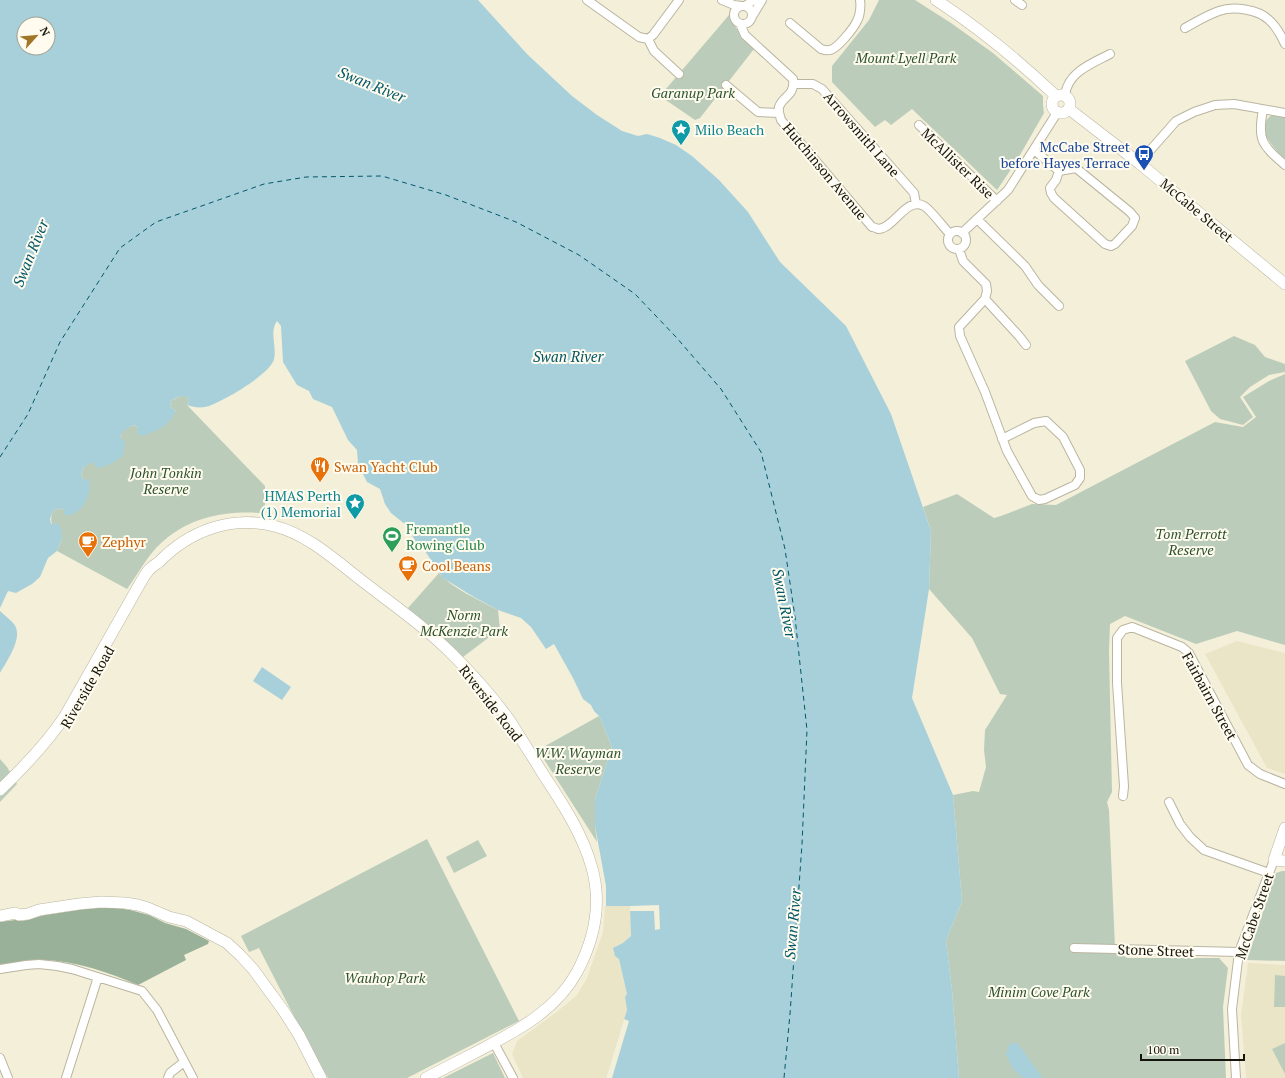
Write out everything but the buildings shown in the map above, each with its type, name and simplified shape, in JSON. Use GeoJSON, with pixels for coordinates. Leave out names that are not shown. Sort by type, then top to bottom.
{"type":"FeatureCollection","features":[{"type":"Feature","properties":{"kind":"street"},"geometry":{"type":"LineString","coordinates":[[587,0],[639,37],[648,38],[653,35],[679,0]]}},
{"type":"Feature","properties":{"kind":"street"},"geometry":{"type":"LineString","coordinates":[[722,0],[734,5],[749,8],[753,15]]}},
{"type":"Feature","properties":{"kind":"street"},"geometry":{"type":"LineString","coordinates":[[722,0],[734,14],[736,21],[740,24],[745,35],[793,80],[794,84]]}},
{"type":"Feature","properties":{"kind":"street"},"geometry":{"type":"LineString","coordinates":[[734,14],[738,8],[754,0]]}},
{"type":"Feature","properties":{"kind":"street"},"geometry":{"type":"LineString","coordinates":[[751,39],[748,32],[749,23],[762,0]]}},
{"type":"Feature","properties":{"kind":"street"},"geometry":{"type":"LineString","coordinates":[[790,23],[821,48],[826,51],[831,50],[836,47],[857,23],[861,3],[860,0]]}},
{"type":"Feature","properties":{"kind":"street"},"geometry":{"type":"LineString","coordinates":[[936,0],[955,12],[990,39],[1060,96],[1067,97],[1070,103],[1069,109],[1064,113],[1056,112]]}},
{"type":"Feature","properties":{"kind":"street"},"geometry":{"type":"LineString","coordinates":[[1015,0],[1022,5]]}},
{"type":"Feature","properties":{"kind":"street"},"geometry":{"type":"LineString","coordinates":[[1184,28],[1218,11],[1230,9],[1256,12],[1269,19],[1278,30],[1285,44]]}},
{"type":"Feature","properties":{"kind":"street"},"geometry":{"type":"LineString","coordinates":[[740,24],[744,25],[749,23]]}},
{"type":"Feature","properties":{"kind":"street"},"geometry":{"type":"LineString","coordinates":[[648,38],[654,51],[679,74]]}},
{"type":"Feature","properties":{"kind":"street"},"geometry":{"type":"LineString","coordinates":[[962,233],[1008,190],[1055,116],[1056,112],[1052,101],[1060,96],[1074,75],[1110,54]]}},
{"type":"Feature","properties":{"kind":"street","name":"Hutchinson Avenue"},"geometry":{"type":"LineString","coordinates":[[794,84],[793,90],[779,107],[781,120],[872,227],[878,229],[884,227],[910,205],[916,204]]}},
{"type":"Feature","properties":{"kind":"street","name":"Arrowsmith Lane"},"geometry":{"type":"LineString","coordinates":[[794,84],[813,84],[822,88],[914,193],[916,204]]}},
{"type":"Feature","properties":{"kind":"street"},"geometry":{"type":"LineString","coordinates":[[726,85],[758,112],[779,113]]}},
{"type":"Feature","properties":{"kind":"street"},"geometry":{"type":"LineString","coordinates":[[1140,163],[1176,121],[1194,112],[1215,105],[1234,104],[1263,110],[1285,112]]}},
{"type":"Feature","properties":{"kind":"street","name":"McCabe Street"},"geometry":{"type":"LineString","coordinates":[[1069,109],[1140,163],[1285,284]]}},
{"type":"Feature","properties":{"kind":"street"},"geometry":{"type":"LineString","coordinates":[[1263,110],[1260,127],[1261,136],[1265,146],[1285,165]]}},
{"type":"Feature","properties":{"kind":"street","name":"McAllister Rise"},"geometry":{"type":"LineString","coordinates":[[919,125],[997,201]]}},
{"type":"Feature","properties":{"kind":"street"},"geometry":{"type":"LineString","coordinates":[[1034,150],[1059,171]]}},
{"type":"Feature","properties":{"kind":"street"},"geometry":{"type":"LineString","coordinates":[[1076,168],[1133,214],[1135,218],[1132,226],[1115,244],[1111,246],[1105,244],[1054,198],[1050,188],[1056,180],[1059,171],[1076,168]]}},
{"type":"Feature","properties":{"kind":"street"},"geometry":{"type":"LineString","coordinates":[[916,204],[924,206],[950,234]]}},
{"type":"Feature","properties":{"kind":"street"},"geometry":{"type":"LineString","coordinates":[[977,219],[1025,266],[1038,285],[1059,306]]}},
{"type":"Feature","properties":{"kind":"street"},"geometry":{"type":"LineString","coordinates":[[957,231],[962,233],[965,238],[965,243],[959,249],[953,248],[949,244],[948,239],[950,234],[957,231]]}},
{"type":"Feature","properties":{"kind":"street"},"geometry":{"type":"LineString","coordinates":[[959,249],[963,261],[986,284],[988,291],[985,299],[959,327],[960,336],[986,392],[1006,451],[1032,496],[1039,500],[1046,499],[1075,485],[1080,478],[1080,470],[1063,436],[1046,421],[1034,423],[1002,439]]}},
{"type":"Feature","properties":{"kind":"street"},"geometry":{"type":"LineString","coordinates":[[985,299],[1026,345]]}},
{"type":"Feature","properties":{"kind":"street","name":"Riverside Road"},"geometry":{"type":"LineString","coordinates":[[0,790],[36,755],[57,729],[149,569],[156,565],[172,548],[186,539],[209,529],[223,525],[249,522],[278,527],[318,547],[442,644],[480,684],[509,720],[571,818],[585,846],[593,870],[597,900],[594,929],[590,945],[576,975],[560,996],[538,1017],[494,1043],[426,1078]]}},
{"type":"Feature","properties":{"kind":"street","name":"Riverside Road"},"geometry":{"type":"LineString","coordinates":[[0,797],[42,756],[67,723],[126,618],[153,574],[156,565]]}},
{"type":"Feature","properties":{"kind":"street","name":"Fairbairn Street"},"geometry":{"type":"LineString","coordinates":[[1123,796],[1124,786],[1117,683],[1117,638],[1123,630],[1132,627],[1182,646],[1189,653],[1248,765],[1260,774],[1285,784]]}},
{"type":"Feature","properties":{"kind":"street"},"geometry":{"type":"LineString","coordinates":[[1169,802],[1180,824],[1190,837],[1204,850],[1269,873]]}},
{"type":"Feature","properties":{"kind":"street","name":"McCabe Street"},"geometry":{"type":"LineString","coordinates":[[1236,1078],[1232,1009],[1239,952],[1274,860],[1281,852],[1285,828]]}},
{"type":"Feature","properties":{"kind":"street"},"geometry":{"type":"LineString","coordinates":[[1274,860],[1285,861]]}},
{"type":"Feature","properties":{"kind":"street"},"geometry":{"type":"LineString","coordinates":[[0,916],[15,913],[28,914],[39,910],[101,902],[138,905],[169,917],[186,921],[227,943],[253,969],[295,1029],[321,1078]]}},
{"type":"Feature","properties":{"kind":"street"},"geometry":{"type":"LineString","coordinates":[[0,920],[29,919],[47,914],[89,908],[124,908],[177,924],[202,935],[229,952],[250,973],[290,1031],[315,1078]]}},
{"type":"Feature","properties":{"kind":"street","name":"Stone Street"},"geometry":{"type":"LineString","coordinates":[[1074,948],[1239,952]]}},
{"type":"Feature","properties":{"kind":"street"},"geometry":{"type":"LineString","coordinates":[[0,969],[45,964],[72,969],[142,991],[157,1010],[193,1078]]}},
{"type":"Feature","properties":{"kind":"street"},"geometry":{"type":"LineString","coordinates":[[66,1078],[98,977]]}},
{"type":"Feature","properties":{"kind":"street"},"geometry":{"type":"LineString","coordinates":[[494,1043],[513,1078]]}},
{"type":"Feature","properties":{"kind":"street"},"geometry":{"type":"LineString","coordinates":[[0,1058],[8,1078]]}},
{"type":"Feature","properties":{"kind":"street"},"geometry":{"type":"LineString","coordinates":[[168,1078],[170,1073],[184,1062]]}},
{"type":"Feature","properties":{"kind":"shaded area"},"geometry":{"type":"Polygon","coordinates":[[[1237,641],[1285,653],[1285,774],[1267,768],[1205,654],[1237,641]]]}},
{"type":"Feature","properties":{"kind":"shaded area"},"geometry":{"type":"Polygon","coordinates":[[[659,905],[623,944],[619,958],[627,994],[625,997],[627,1010],[612,1078],[523,1078],[512,1054],[517,1041],[577,995],[587,978],[603,932],[605,906],[659,905]]]}},
{"type":"Feature","properties":{"kind":"shaded area"},"geometry":{"type":"Polygon","coordinates":[[[1248,963],[1285,965],[1285,1078],[1246,1078],[1241,1015],[1248,963]]]}},
{"type":"Feature","properties":{"kind":"green space","name":"Mount Lyell Park"},"geometry":{"type":"Polygon","coordinates":[[[879,0],[915,0],[951,23],[993,53],[1043,96],[1044,113],[1016,162],[997,190],[912,109],[891,125],[885,120],[875,127],[832,82],[832,66],[869,20],[879,0]]]}},
{"type":"Feature","properties":{"kind":"green space","name":"Garanup Park"},"geometry":{"type":"Polygon","coordinates":[[[729,15],[741,37],[754,49],[700,118],[695,120],[660,96],[729,15]]]}},
{"type":"Feature","properties":{"kind":"green space"},"geometry":{"type":"Polygon","coordinates":[[[1272,115],[1285,117],[1285,159],[1271,144],[1265,132],[1264,126],[1272,115]]]}},
{"type":"Feature","properties":{"kind":"green space"},"geometry":{"type":"Polygon","coordinates":[[[1234,336],[1255,345],[1265,357],[1285,364],[1285,372],[1269,375],[1250,387],[1240,397],[1253,417],[1243,425],[1220,419],[1211,411],[1185,361],[1234,336]]]}},
{"type":"Feature","properties":{"kind":"green space"},"geometry":{"type":"Polygon","coordinates":[[[1285,374],[1285,645],[1237,631],[1196,644],[1125,616],[1110,624],[1109,651],[1112,792],[1107,802],[1109,810],[1115,948],[1127,958],[1219,958],[1228,968],[1223,1007],[1226,1078],[959,1078],[952,990],[946,941],[962,901],[953,795],[973,791],[979,792],[986,767],[984,750],[985,730],[1007,695],[1000,694],[972,638],[929,589],[931,531],[923,507],[957,494],[994,518],[1032,504],[1056,505],[1215,422],[1243,427],[1256,417],[1243,397],[1269,381],[1285,374]]]}},
{"type":"Feature","properties":{"kind":"green space","name":"John Tonkin Reserve"},"geometry":{"type":"Polygon","coordinates":[[[182,395],[188,397],[189,402],[187,405],[265,486],[265,513],[235,513],[221,515],[194,522],[181,528],[153,551],[127,589],[57,551],[62,539],[54,529],[52,523],[51,519],[53,511],[59,508],[64,510],[83,479],[81,474],[83,468],[89,463],[94,463],[120,438],[123,431],[128,427],[135,425],[138,428],[176,411],[170,407],[171,401],[182,395]]]}},
{"type":"Feature","properties":{"kind":"green space","name":"Norm McKenzie Park"},"geometry":{"type":"Polygon","coordinates":[[[439,573],[450,583],[498,610],[500,629],[463,657],[408,608],[439,573]]]}},
{"type":"Feature","properties":{"kind":"green space","name":"W.W. Wayman Reserve"},"geometry":{"type":"Polygon","coordinates":[[[599,716],[612,747],[595,799],[595,826],[597,842],[538,750],[599,716]]]}},
{"type":"Feature","properties":{"kind":"green space"},"geometry":{"type":"Polygon","coordinates":[[[0,759],[7,767],[17,784],[0,802],[0,759]]]}},
{"type":"Feature","properties":{"kind":"green space","name":"Wauhop Park"},"geometry":{"type":"Polygon","coordinates":[[[427,839],[519,1021],[407,1078],[328,1078],[300,1028],[259,948],[249,952],[241,936],[427,839]]]}},
{"type":"Feature","properties":{"kind":"green space"},"geometry":{"type":"Polygon","coordinates":[[[478,840],[487,856],[454,873],[446,857],[478,840]]]}},
{"type":"Feature","properties":{"kind":"green space"},"geometry":{"type":"Polygon","coordinates":[[[1285,871],[1285,961],[1247,960],[1276,873],[1285,871]]]}},
{"type":"Feature","properties":{"kind":"green space"},"geometry":{"type":"Polygon","coordinates":[[[109,907],[149,915],[165,923],[186,929],[209,941],[208,944],[184,955],[186,960],[138,985],[103,972],[68,962],[38,960],[0,965],[0,922],[15,920],[23,921],[45,915],[109,907]]]}},
{"type":"Feature","properties":{"kind":"green space"},"geometry":{"type":"Polygon","coordinates":[[[1275,975],[1285,976],[1285,1007],[1274,1007],[1275,975]]]}},
{"type":"Feature","properties":{"kind":"green space"},"geometry":{"type":"Polygon","coordinates":[[[1285,1043],[1285,1074],[1272,1049],[1285,1043]]]}},
{"type":"Feature","properties":{"kind":"green space"},"geometry":{"type":"Polygon","coordinates":[[[493,1053],[505,1078],[443,1078],[493,1053]]]}},
{"type":"Feature","properties":{"kind":"water","name":"Swan River"},"geometry":{"type":"Polygon","coordinates":[[[0,0],[478,0],[527,54],[572,96],[597,115],[622,131],[638,136],[647,134],[676,145],[692,156],[719,180],[748,212],[780,262],[846,326],[891,414],[931,531],[929,589],[912,698],[953,795],[962,901],[946,941],[952,990],[959,1078],[606,1078],[627,1010],[625,997],[627,994],[619,959],[615,956],[613,948],[623,943],[631,936],[630,906],[606,906],[606,886],[595,826],[595,799],[612,747],[599,716],[591,705],[583,699],[554,644],[546,649],[531,627],[521,618],[498,610],[443,578],[425,551],[416,542],[406,525],[391,513],[385,504],[380,489],[367,482],[358,464],[357,450],[348,440],[332,407],[313,399],[309,391],[297,385],[283,362],[281,326],[277,321],[273,334],[275,349],[274,359],[271,365],[255,380],[244,388],[212,405],[205,407],[187,405],[189,402],[188,397],[186,396],[175,398],[171,401],[170,407],[176,411],[162,428],[141,436],[137,434],[138,428],[135,425],[126,429],[120,438],[125,441],[123,455],[120,458],[105,466],[97,468],[94,463],[90,463],[83,468],[81,474],[83,479],[89,480],[90,486],[87,498],[81,509],[70,515],[64,515],[64,510],[59,508],[53,511],[50,519],[51,524],[57,523],[61,529],[62,539],[57,551],[48,558],[40,577],[32,584],[16,593],[8,591],[0,608],[0,0]]]}},
{"type":"Feature","properties":{"kind":"water"},"geometry":{"type":"Polygon","coordinates":[[[0,611],[14,624],[17,629],[17,635],[16,642],[10,656],[0,673],[0,611]]]}},
{"type":"Feature","properties":{"kind":"water"},"geometry":{"type":"Polygon","coordinates":[[[262,667],[291,687],[282,700],[253,681],[262,667]]]}},
{"type":"Feature","properties":{"kind":"water"},"geometry":{"type":"Polygon","coordinates":[[[1016,1042],[1043,1078],[1023,1078],[1013,1069],[1006,1054],[1009,1045],[1016,1042]]]}},
{"type":"Feature","properties":{"kind":"pier"},"geometry":{"type":"Polygon","coordinates":[[[659,905],[660,929],[655,930],[654,911],[630,911],[630,906],[659,905]]]}},
{"type":"Feature","properties":{"kind":"pier"},"geometry":{"type":"Polygon","coordinates":[[[624,1019],[629,1021],[612,1078],[606,1078],[624,1019]]]}},
{"type":"Feature","properties":{"kind":"ferry route"},"geometry":{"type":"LineString","coordinates":[[0,457],[28,414],[60,342],[120,248],[156,222],[264,184],[306,177],[382,176],[446,195],[516,222],[579,255],[635,294],[676,337],[721,389],[761,452],[785,549],[795,617],[807,730],[802,844],[784,1078]]}},
{"type":"Feature","properties":{"kind":"place","name":"Milo Beach"},"geometry":{"type":"Point","coordinates":[681,146]}},
{"type":"Feature","properties":{"kind":"place","name":"McCabe Street before Hayes Terrace"},"geometry":{"type":"Point","coordinates":[1144,171]}},
{"type":"Feature","properties":{"kind":"place","name":"Swan Yacht Club"},"geometry":{"type":"Point","coordinates":[320,483]}},
{"type":"Feature","properties":{"kind":"place","name":"HMAS Perth (1) Memorial"},"geometry":{"type":"Point","coordinates":[355,520]}},
{"type":"Feature","properties":{"kind":"place","name":"Fremantle Rowing Club"},"geometry":{"type":"Point","coordinates":[392,553]}},
{"type":"Feature","properties":{"kind":"place","name":"Zephyr"},"geometry":{"type":"Point","coordinates":[88,558]}},
{"type":"Feature","properties":{"kind":"place","name":"Cool Beans"},"geometry":{"type":"Point","coordinates":[408,582]}},
{"type":"Feature","properties":{"kind":"park label","name":"Tom Perrott Reserve"},"geometry":{"type":"Point","coordinates":[1191,542]}},
{"type":"Feature","properties":{"kind":"park label","name":"Minim Cove Park"},"geometry":{"type":"Point","coordinates":[1039,991]}}]}
